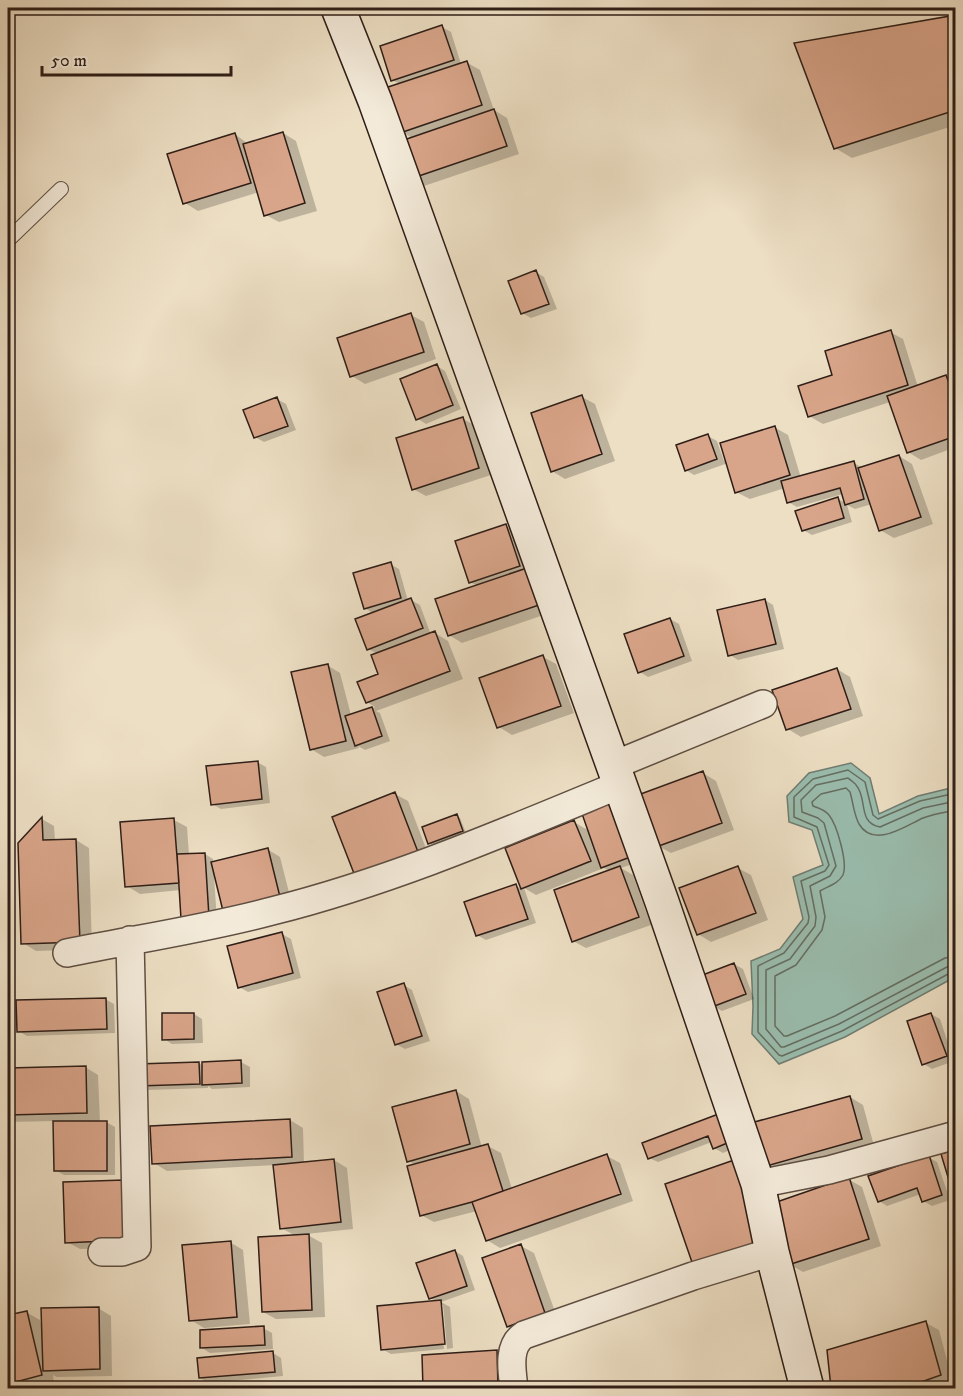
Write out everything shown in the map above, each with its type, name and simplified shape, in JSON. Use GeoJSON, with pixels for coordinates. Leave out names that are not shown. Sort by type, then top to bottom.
{"type":"FeatureCollection","features":[{"type":"Feature","properties":{"kind":"street"},"geometry":{"type":"LineString","coordinates":[[338,8],[375,101],[662,902],[758,1184],[772,1252],[807,1389]]}},
{"type":"Feature","properties":{"kind":"street"},"geometry":{"type":"LineString","coordinates":[[67,953],[201,928],[274,911],[398,873],[615,776],[763,704]]}},
{"type":"Feature","properties":{"kind":"street"},"geometry":{"type":"LineString","coordinates":[[102,1252],[122,1252],[137,1247],[130,940]]}},
{"type":"Feature","properties":{"kind":"street"},"geometry":{"type":"LineString","coordinates":[[758,1184],[829,1170],[956,1135]]}},
{"type":"Feature","properties":{"kind":"street"},"geometry":{"type":"LineString","coordinates":[[514,1389],[512,1360],[514,1347],[524,1335],[693,1276],[772,1252]]}},
{"type":"Feature","properties":{"kind":"lane"},"geometry":{"type":"LineString","coordinates":[[8,240],[61,189]]}},
{"type":"Feature","properties":{"kind":"water"},"geometry":{"type":"Polygon","coordinates":[[[851,763],[870,778],[879,814],[918,796],[955,787],[955,977],[845,1037],[779,1064],[752,1034],[751,961],[780,949],[803,919],[793,877],[823,865],[812,830],[789,822],[787,796],[809,773],[851,763]]]}},
{"type":"Feature","properties":{"kind":"building"},"geometry":{"type":"Polygon","coordinates":[[[956,15],[956,110],[834,149],[794,43],[956,15]]]}},
{"type":"Feature","properties":{"kind":"building"},"geometry":{"type":"Polygon","coordinates":[[[442,25],[454,60],[391,81],[380,46],[442,25]]]}},
{"type":"Feature","properties":{"kind":"building"},"geometry":{"type":"Polygon","coordinates":[[[467,61],[482,105],[400,133],[385,88],[467,61]]]}},
{"type":"Feature","properties":{"kind":"building"},"geometry":{"type":"Polygon","coordinates":[[[494,109],[507,146],[410,179],[398,142],[494,109]]]}},
{"type":"Feature","properties":{"kind":"building"},"geometry":{"type":"Polygon","coordinates":[[[283,132],[305,203],[264,216],[243,144],[283,132]]]}},
{"type":"Feature","properties":{"kind":"building"},"geometry":{"type":"Polygon","coordinates":[[[235,133],[251,183],[183,204],[167,154],[235,133]]]}},
{"type":"Feature","properties":{"kind":"building"},"geometry":{"type":"Polygon","coordinates":[[[536,270],[549,304],[521,314],[508,281],[536,270]]]}},
{"type":"Feature","properties":{"kind":"building"},"geometry":{"type":"Polygon","coordinates":[[[411,313],[424,352],[350,377],[337,338],[411,313]]]}},
{"type":"Feature","properties":{"kind":"building"},"geometry":{"type":"Polygon","coordinates":[[[891,330],[908,385],[808,417],[798,386],[832,375],[825,351],[891,330]]]}},
{"type":"Feature","properties":{"kind":"building"},"geometry":{"type":"Polygon","coordinates":[[[437,364],[453,405],[416,420],[400,379],[437,364]]]}},
{"type":"Feature","properties":{"kind":"building"},"geometry":{"type":"Polygon","coordinates":[[[946,375],[956,402],[956,436],[907,453],[887,396],[946,375]]]}},
{"type":"Feature","properties":{"kind":"building"},"geometry":{"type":"Polygon","coordinates":[[[582,395],[602,454],[551,472],[531,413],[582,395]]]}},
{"type":"Feature","properties":{"kind":"building"},"geometry":{"type":"Polygon","coordinates":[[[277,397],[288,426],[254,438],[243,410],[277,397]]]}},
{"type":"Feature","properties":{"kind":"building"},"geometry":{"type":"Polygon","coordinates":[[[463,417],[479,468],[412,490],[396,438],[463,417]]]}},
{"type":"Feature","properties":{"kind":"building"},"geometry":{"type":"Polygon","coordinates":[[[775,426],[790,475],[735,493],[720,443],[775,426]]]}},
{"type":"Feature","properties":{"kind":"building"},"geometry":{"type":"Polygon","coordinates":[[[708,434],[717,459],[685,471],[676,445],[708,434]]]}},
{"type":"Feature","properties":{"kind":"building"},"geometry":{"type":"Polygon","coordinates":[[[899,455],[921,517],[879,531],[858,468],[899,455]]]}},
{"type":"Feature","properties":{"kind":"building"},"geometry":{"type":"Polygon","coordinates":[[[854,461],[864,499],[845,505],[840,488],[787,503],[781,481],[854,461]]]}},
{"type":"Feature","properties":{"kind":"building"},"geometry":{"type":"Polygon","coordinates":[[[838,497],[844,518],[802,531],[795,511],[838,497]]]}},
{"type":"Feature","properties":{"kind":"building"},"geometry":{"type":"Polygon","coordinates":[[[506,524],[520,566],[469,583],[455,541],[506,524]]]}},
{"type":"Feature","properties":{"kind":"building"},"geometry":{"type":"Polygon","coordinates":[[[391,562],[401,598],[364,609],[353,573],[391,562]]]}},
{"type":"Feature","properties":{"kind":"building"},"geometry":{"type":"Polygon","coordinates":[[[527,568],[539,605],[448,636],[435,599],[527,568]]]}},
{"type":"Feature","properties":{"kind":"building"},"geometry":{"type":"Polygon","coordinates":[[[411,598],[423,628],[367,650],[355,619],[411,598]]]}},
{"type":"Feature","properties":{"kind":"building"},"geometry":{"type":"Polygon","coordinates":[[[765,599],[776,644],[728,656],[717,610],[765,599]]]}},
{"type":"Feature","properties":{"kind":"building"},"geometry":{"type":"Polygon","coordinates":[[[670,618],[684,656],[638,673],[624,634],[670,618]]]}},
{"type":"Feature","properties":{"kind":"building"},"geometry":{"type":"Polygon","coordinates":[[[435,631],[450,671],[366,703],[357,682],[378,674],[371,655],[435,631]]]}},
{"type":"Feature","properties":{"kind":"building"},"geometry":{"type":"Polygon","coordinates":[[[543,655],[561,706],[497,728],[479,678],[543,655]]]}},
{"type":"Feature","properties":{"kind":"building"},"geometry":{"type":"Polygon","coordinates":[[[328,664],[346,741],[310,750],[291,672],[328,664]]]}},
{"type":"Feature","properties":{"kind":"building"},"geometry":{"type":"Polygon","coordinates":[[[837,668],[851,709],[786,730],[772,690],[837,668]]]}},
{"type":"Feature","properties":{"kind":"building"},"geometry":{"type":"Polygon","coordinates":[[[372,707],[382,736],[355,746],[345,716],[372,707]]]}},
{"type":"Feature","properties":{"kind":"building"},"geometry":{"type":"Polygon","coordinates":[[[258,761],[262,799],[211,805],[206,766],[258,761]]]}},
{"type":"Feature","properties":{"kind":"building"},"geometry":{"type":"Polygon","coordinates":[[[703,771],[722,823],[656,847],[638,795],[703,771]]]}},
{"type":"Feature","properties":{"kind":"building"},"geometry":{"type":"Polygon","coordinates":[[[395,792],[418,852],[355,876],[332,817],[395,792]]]}},
{"type":"Feature","properties":{"kind":"building"},"geometry":{"type":"Polygon","coordinates":[[[611,797],[633,856],[601,868],[580,808],[611,797]]]}},
{"type":"Feature","properties":{"kind":"building"},"geometry":{"type":"Polygon","coordinates":[[[457,814],[463,831],[428,844],[422,827],[457,814]]]}},
{"type":"Feature","properties":{"kind":"building"},"geometry":{"type":"Polygon","coordinates":[[[42,817],[43,840],[76,839],[80,942],[21,944],[18,843],[42,817]]]}},
{"type":"Feature","properties":{"kind":"building"},"geometry":{"type":"Polygon","coordinates":[[[174,818],[179,883],[125,887],[120,822],[174,818]]]}},
{"type":"Feature","properties":{"kind":"building"},"geometry":{"type":"Polygon","coordinates":[[[574,820],[591,861],[521,889],[505,848],[574,820]]]}},
{"type":"Feature","properties":{"kind":"building"},"geometry":{"type":"Polygon","coordinates":[[[268,848],[280,897],[223,911],[211,862],[268,848]]]}},
{"type":"Feature","properties":{"kind":"building"},"geometry":{"type":"Polygon","coordinates":[[[205,853],[209,917],[181,919],[177,854],[205,853]]]}},
{"type":"Feature","properties":{"kind":"building"},"geometry":{"type":"Polygon","coordinates":[[[620,866],[639,917],[572,942],[554,890],[620,866]]]}},
{"type":"Feature","properties":{"kind":"building"},"geometry":{"type":"Polygon","coordinates":[[[738,866],[756,913],[697,935],[679,888],[738,866]]]}},
{"type":"Feature","properties":{"kind":"building"},"geometry":{"type":"Polygon","coordinates":[[[516,884],[528,919],[476,936],[464,902],[516,884]]]}},
{"type":"Feature","properties":{"kind":"building"},"geometry":{"type":"Polygon","coordinates":[[[282,932],[293,973],[238,988],[227,946],[282,932]]]}},
{"type":"Feature","properties":{"kind":"building"},"geometry":{"type":"Polygon","coordinates":[[[734,963],[746,994],[712,1007],[700,976],[734,963]]]}},
{"type":"Feature","properties":{"kind":"building"},"geometry":{"type":"Polygon","coordinates":[[[404,983],[422,1036],[395,1045],[377,992],[404,983]]]}},
{"type":"Feature","properties":{"kind":"building"},"geometry":{"type":"Polygon","coordinates":[[[106,998],[107,1029],[17,1032],[16,1000],[106,998]]]}},
{"type":"Feature","properties":{"kind":"building"},"geometry":{"type":"Polygon","coordinates":[[[162,1013],[194,1013],[194,1039],[162,1040],[162,1013]]]}},
{"type":"Feature","properties":{"kind":"building"},"geometry":{"type":"Polygon","coordinates":[[[931,1013],[947,1056],[922,1065],[907,1021],[931,1013]]]}},
{"type":"Feature","properties":{"kind":"building"},"geometry":{"type":"Polygon","coordinates":[[[241,1060],[242,1083],[202,1085],[202,1062],[241,1060]]]}},
{"type":"Feature","properties":{"kind":"building"},"geometry":{"type":"Polygon","coordinates":[[[199,1062],[200,1084],[138,1086],[137,1064],[199,1062]]]}},
{"type":"Feature","properties":{"kind":"building"},"geometry":{"type":"Polygon","coordinates":[[[86,1066],[87,1113],[8,1115],[8,1068],[86,1066]]]}},
{"type":"Feature","properties":{"kind":"building"},"geometry":{"type":"Polygon","coordinates":[[[456,1090],[470,1144],[407,1162],[392,1107],[456,1090]]]}},
{"type":"Feature","properties":{"kind":"building"},"geometry":{"type":"Polygon","coordinates":[[[850,1096],[862,1139],[759,1168],[747,1124],[850,1096]]]}},
{"type":"Feature","properties":{"kind":"building"},"geometry":{"type":"Polygon","coordinates":[[[721,1113],[732,1141],[713,1149],[708,1136],[648,1159],[642,1143],[721,1113]]]}},
{"type":"Feature","properties":{"kind":"building"},"geometry":{"type":"Polygon","coordinates":[[[290,1119],[292,1157],[152,1164],[150,1126],[290,1119]]]}},
{"type":"Feature","properties":{"kind":"building"},"geometry":{"type":"Polygon","coordinates":[[[53,1121],[107,1121],[107,1171],[54,1171],[53,1121]]]}},
{"type":"Feature","properties":{"kind":"building"},"geometry":{"type":"Polygon","coordinates":[[[488,1144],[503,1191],[420,1216],[407,1166],[488,1144]]]}},
{"type":"Feature","properties":{"kind":"building"},"geometry":{"type":"Polygon","coordinates":[[[956,1149],[956,1185],[951,1187],[941,1154],[956,1149]]]}},
{"type":"Feature","properties":{"kind":"building"},"geometry":{"type":"Polygon","coordinates":[[[607,1154],[621,1194],[486,1241],[472,1202],[607,1154]]]}},
{"type":"Feature","properties":{"kind":"building"},"geometry":{"type":"Polygon","coordinates":[[[929,1155],[942,1195],[922,1202],[917,1188],[878,1202],[868,1176],[929,1155]]]}},
{"type":"Feature","properties":{"kind":"building"},"geometry":{"type":"Polygon","coordinates":[[[334,1159],[341,1222],[280,1229],[273,1165],[334,1159]]]}},
{"type":"Feature","properties":{"kind":"building"},"geometry":{"type":"Polygon","coordinates":[[[737,1159],[766,1243],[694,1268],[665,1184],[737,1159]]]}},
{"type":"Feature","properties":{"kind":"building"},"geometry":{"type":"Polygon","coordinates":[[[849,1177],[869,1239],[788,1265],[768,1205],[849,1177]]]}},
{"type":"Feature","properties":{"kind":"building"},"geometry":{"type":"Polygon","coordinates":[[[124,1180],[126,1240],[65,1243],[63,1182],[124,1180]]]}},
{"type":"Feature","properties":{"kind":"building"},"geometry":{"type":"Polygon","coordinates":[[[309,1234],[312,1310],[262,1312],[258,1237],[309,1234]]]}},
{"type":"Feature","properties":{"kind":"building"},"geometry":{"type":"Polygon","coordinates":[[[231,1241],[237,1317],[189,1321],[182,1245],[231,1241]]]}},
{"type":"Feature","properties":{"kind":"building"},"geometry":{"type":"Polygon","coordinates":[[[521,1244],[545,1313],[507,1327],[482,1258],[521,1244]]]}},
{"type":"Feature","properties":{"kind":"building"},"geometry":{"type":"Polygon","coordinates":[[[455,1250],[467,1286],[429,1299],[416,1263],[455,1250]]]}},
{"type":"Feature","properties":{"kind":"building"},"geometry":{"type":"Polygon","coordinates":[[[441,1300],[445,1344],[381,1350],[377,1306],[441,1300]]]}},
{"type":"Feature","properties":{"kind":"building"},"geometry":{"type":"Polygon","coordinates":[[[99,1307],[100,1369],[43,1371],[41,1308],[99,1307]]]}},
{"type":"Feature","properties":{"kind":"building"},"geometry":{"type":"Polygon","coordinates":[[[27,1311],[42,1375],[8,1384],[8,1315],[27,1311]]]}},
{"type":"Feature","properties":{"kind":"building"},"geometry":{"type":"Polygon","coordinates":[[[926,1321],[941,1375],[904,1388],[831,1388],[827,1350],[926,1321]]]}},
{"type":"Feature","properties":{"kind":"building"},"geometry":{"type":"Polygon","coordinates":[[[264,1326],[265,1345],[200,1348],[200,1330],[264,1326]]]}},
{"type":"Feature","properties":{"kind":"building"},"geometry":{"type":"Polygon","coordinates":[[[497,1350],[498,1388],[423,1388],[422,1355],[497,1350]]]}},
{"type":"Feature","properties":{"kind":"building"},"geometry":{"type":"Polygon","coordinates":[[[273,1351],[275,1372],[199,1378],[197,1358],[273,1351]]]}}]}
